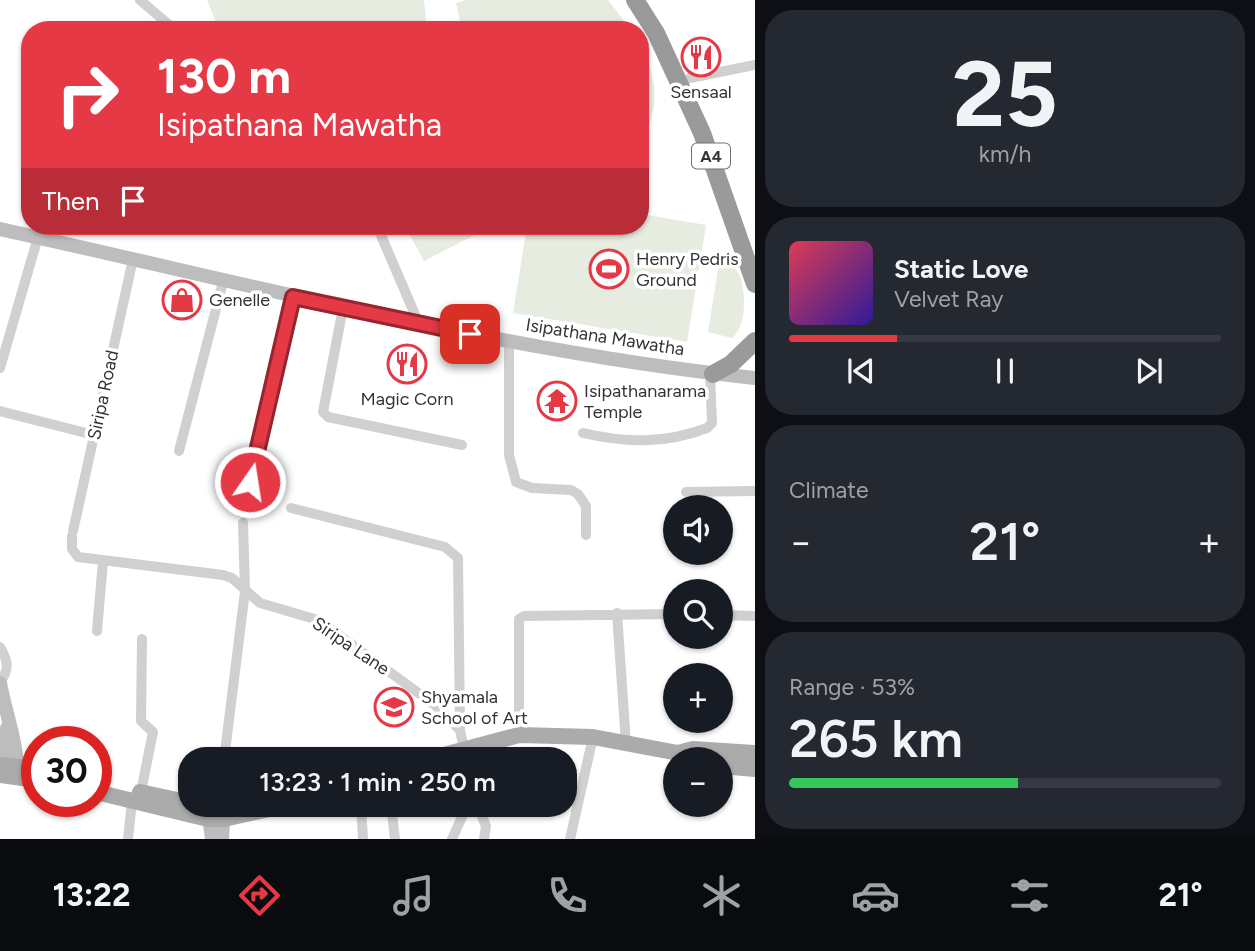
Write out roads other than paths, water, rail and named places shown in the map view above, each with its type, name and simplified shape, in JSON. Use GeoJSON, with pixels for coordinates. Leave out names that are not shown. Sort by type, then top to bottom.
{"type":"FeatureCollection","features":[{"type":"Feature","properties":{"kind":"highway","name":"A4"},"geometry":{"type":"LineString","coordinates":[[635,0],[648,21]]}},
{"type":"Feature","properties":{"kind":"highway","name":"A4"},"geometry":{"type":"LineString","coordinates":[[648,0],[690,78],[754,246]]}},
{"type":"Feature","properties":{"kind":"highway","name":"A4"},"geometry":{"type":"LineString","coordinates":[[649,22],[702,133],[754,284]]}},
{"type":"Feature","properties":{"kind":"highway"},"geometry":{"type":"LineString","coordinates":[[712,374],[731,364],[754,341]]}},
{"type":"Feature","properties":{"kind":"main road","name":"Isipathana Mawatha"},"geometry":{"type":"LineString","coordinates":[[0,229],[21,234]]}},
{"type":"Feature","properties":{"kind":"main road","name":"Isipathana Mawatha"},"geometry":{"type":"LineString","coordinates":[[28,235],[223,282],[419,324],[712,374],[754,378]]}},
{"type":"Feature","properties":{"kind":"main road"},"geometry":{"type":"LineString","coordinates":[[0,683],[8,727],[2,736],[6,770]]}},
{"type":"Feature","properties":{"kind":"main road"},"geometry":{"type":"LineString","coordinates":[[472,747],[519,735],[593,737],[663,753]]}},
{"type":"Feature","properties":{"kind":"main road"},"geometry":{"type":"LineString","coordinates":[[733,752],[754,753]]}},
{"type":"Feature","properties":{"kind":"main road"},"geometry":{"type":"LineString","coordinates":[[733,767],[754,769]]}},
{"type":"Feature","properties":{"kind":"main road"},"geometry":{"type":"LineString","coordinates":[[112,788],[137,797],[178,803]]}},
{"type":"Feature","properties":{"kind":"main road"},"geometry":{"type":"LineString","coordinates":[[112,794],[178,802]]}},
{"type":"Feature","properties":{"kind":"main road"},"geometry":{"type":"LineString","coordinates":[[212,839],[216,817]]}},
{"type":"Feature","properties":{"kind":"main road"},"geometry":{"type":"LineString","coordinates":[[218,817],[222,839]]}},
{"type":"Feature","properties":{"kind":"street"},"geometry":{"type":"LineString","coordinates":[[140,0],[164,21]]}},
{"type":"Feature","properties":{"kind":"street"},"geometry":{"type":"LineString","coordinates":[[690,78],[754,65]]}},
{"type":"Feature","properties":{"kind":"street"},"geometry":{"type":"LineString","coordinates":[[381,235],[419,324]]}},
{"type":"Feature","properties":{"kind":"street"},"geometry":{"type":"LineString","coordinates":[[0,368],[3,348],[37,237]]}},
{"type":"Feature","properties":{"kind":"street","name":"Siripa Road"},"geometry":{"type":"LineString","coordinates":[[72,549],[72,533],[132,259]]}},
{"type":"Feature","properties":{"kind":"street"},"geometry":{"type":"LineString","coordinates":[[178,451],[223,282]]}},
{"type":"Feature","properties":{"kind":"street"},"geometry":{"type":"LineString","coordinates":[[250,482],[293,297]]}},
{"type":"Feature","properties":{"kind":"street"},"geometry":{"type":"LineString","coordinates":[[343,308],[323,412],[328,417],[462,445]]}},
{"type":"Feature","properties":{"kind":"street"},"geometry":{"type":"LineString","coordinates":[[509,341],[509,455],[516,482],[532,488],[571,490],[578,494],[586,506],[586,536]]}},
{"type":"Feature","properties":{"kind":"street"},"geometry":{"type":"LineString","coordinates":[[583,433],[620,442],[655,441],[707,428],[712,423],[712,374]]}},
{"type":"Feature","properties":{"kind":"street"},"geometry":{"type":"LineString","coordinates":[[0,411],[94,435]]}},
{"type":"Feature","properties":{"kind":"street"},"geometry":{"type":"LineString","coordinates":[[686,492],[754,491]]}},
{"type":"Feature","properties":{"kind":"street"},"geometry":{"type":"LineString","coordinates":[[291,508],[445,547],[458,558],[460,730],[464,747]]}},
{"type":"Feature","properties":{"kind":"street"},"geometry":{"type":"LineString","coordinates":[[227,747],[245,591],[243,523]]}},
{"type":"Feature","properties":{"kind":"street","name":"Siripa Lane"},"geometry":{"type":"LineString","coordinates":[[72,549],[78,557],[232,578],[260,603],[318,620],[435,705],[460,730]]}},
{"type":"Feature","properties":{"kind":"street"},"geometry":{"type":"LineString","coordinates":[[97,631],[103,561]]}},
{"type":"Feature","properties":{"kind":"street"},"geometry":{"type":"LineString","coordinates":[[617,613],[626,744]]}},
{"type":"Feature","properties":{"kind":"street"},"geometry":{"type":"LineString","coordinates":[[519,735],[519,619],[524,616],[663,614]]}},
{"type":"Feature","properties":{"kind":"street"},"geometry":{"type":"LineString","coordinates":[[733,616],[754,617]]}},
{"type":"Feature","properties":{"kind":"street"},"geometry":{"type":"LineString","coordinates":[[128,839],[153,735],[152,730],[141,721],[142,639]]}},
{"type":"Feature","properties":{"kind":"street"},"geometry":{"type":"LineString","coordinates":[[0,648],[7,659],[8,670],[0,683]]}},
{"type":"Feature","properties":{"kind":"street"},"geometry":{"type":"LineString","coordinates":[[570,839],[593,737]]}},
{"type":"Feature","properties":{"kind":"street"},"geometry":{"type":"LineString","coordinates":[[362,817],[363,839]]}},
{"type":"Feature","properties":{"kind":"street"},"geometry":{"type":"LineString","coordinates":[[392,817],[395,839]]}},
{"type":"Feature","properties":{"kind":"street"},"geometry":{"type":"LineString","coordinates":[[452,839],[462,817]]}},
{"type":"Feature","properties":{"kind":"street"},"geometry":{"type":"LineString","coordinates":[[482,817],[486,827],[484,839]]}},
{"type":"Feature","properties":{"kind":"place","name":"Sensaal"},"geometry":{"type":"Point","coordinates":[701,57]}},
{"type":"Feature","properties":{"kind":"place","name":"Henry Pedris Ground"},"geometry":{"type":"Point","coordinates":[609,269]}},
{"type":"Feature","properties":{"kind":"place","name":"Genelle"},"geometry":{"type":"Point","coordinates":[182,300]}},
{"type":"Feature","properties":{"kind":"place","name":"Magic Corn"},"geometry":{"type":"Point","coordinates":[407,364]}},
{"type":"Feature","properties":{"kind":"place","name":"Isipathanarama Temple"},"geometry":{"type":"Point","coordinates":[557,401]}},
{"type":"Feature","properties":{"kind":"place","name":"Shyamala School of Art"},"geometry":{"type":"Point","coordinates":[394,707]}}]}
